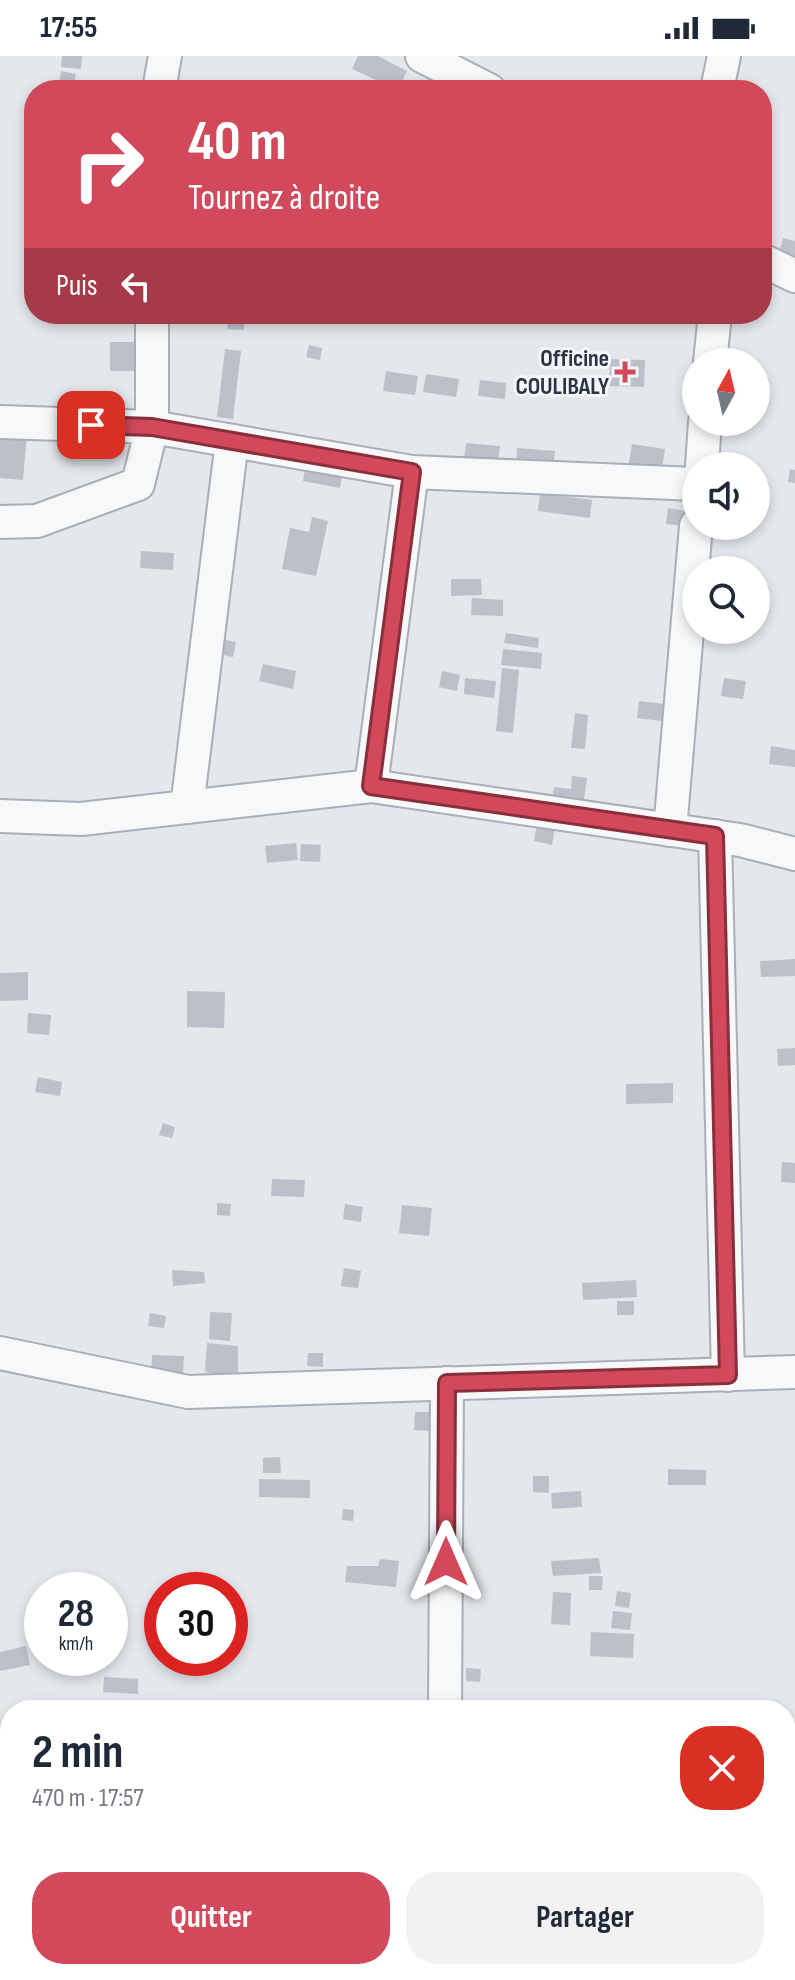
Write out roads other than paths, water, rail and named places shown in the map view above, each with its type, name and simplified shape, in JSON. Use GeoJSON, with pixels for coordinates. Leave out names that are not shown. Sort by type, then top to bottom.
{"type":"FeatureCollection","features":[{"type":"Feature","properties":{"kind":"street"},"geometry":{"type":"LineString","coordinates":[[161,80],[165,56]]}},
{"type":"Feature","properties":{"kind":"street"},"geometry":{"type":"LineString","coordinates":[[423,56],[470,80]]}},
{"type":"Feature","properties":{"kind":"street"},"geometry":{"type":"LineString","coordinates":[[719,80],[724,56]]}},
{"type":"Feature","properties":{"kind":"street"},"geometry":{"type":"LineString","coordinates":[[772,265],[795,276]]}},
{"type":"Feature","properties":{"kind":"street"},"geometry":{"type":"LineString","coordinates":[[0,522],[37,521],[138,484],[152,427],[152,324]]}},
{"type":"Feature","properties":{"kind":"street"},"geometry":{"type":"LineString","coordinates":[[711,348],[714,324]]}},
{"type":"Feature","properties":{"kind":"street"},"geometry":{"type":"LineString","coordinates":[[0,422],[152,427],[412,472],[682,483]]}},
{"type":"Feature","properties":{"kind":"street"},"geometry":{"type":"LineString","coordinates":[[187,807],[232,441]]}},
{"type":"Feature","properties":{"kind":"street"},"geometry":{"type":"LineString","coordinates":[[371,786],[412,472]]}},
{"type":"Feature","properties":{"kind":"street"},"geometry":{"type":"LineString","coordinates":[[670,830],[695,540]]}},
{"type":"Feature","properties":{"kind":"street"},"geometry":{"type":"LineString","coordinates":[[0,816],[81,819],[371,786],[715,836],[795,854]]}},
{"type":"Feature","properties":{"kind":"street"},"geometry":{"type":"LineString","coordinates":[[715,836],[728,1375]]}},
{"type":"Feature","properties":{"kind":"street"},"geometry":{"type":"LineString","coordinates":[[0,1353],[188,1392],[795,1372]]}},
{"type":"Feature","properties":{"kind":"street"},"geometry":{"type":"LineString","coordinates":[[445,1700],[447,1383]]}},
{"type":"Feature","properties":{"kind":"place","name":"Officine COULIBALY"},"geometry":{"type":"Point","coordinates":[625,372]}}]}
